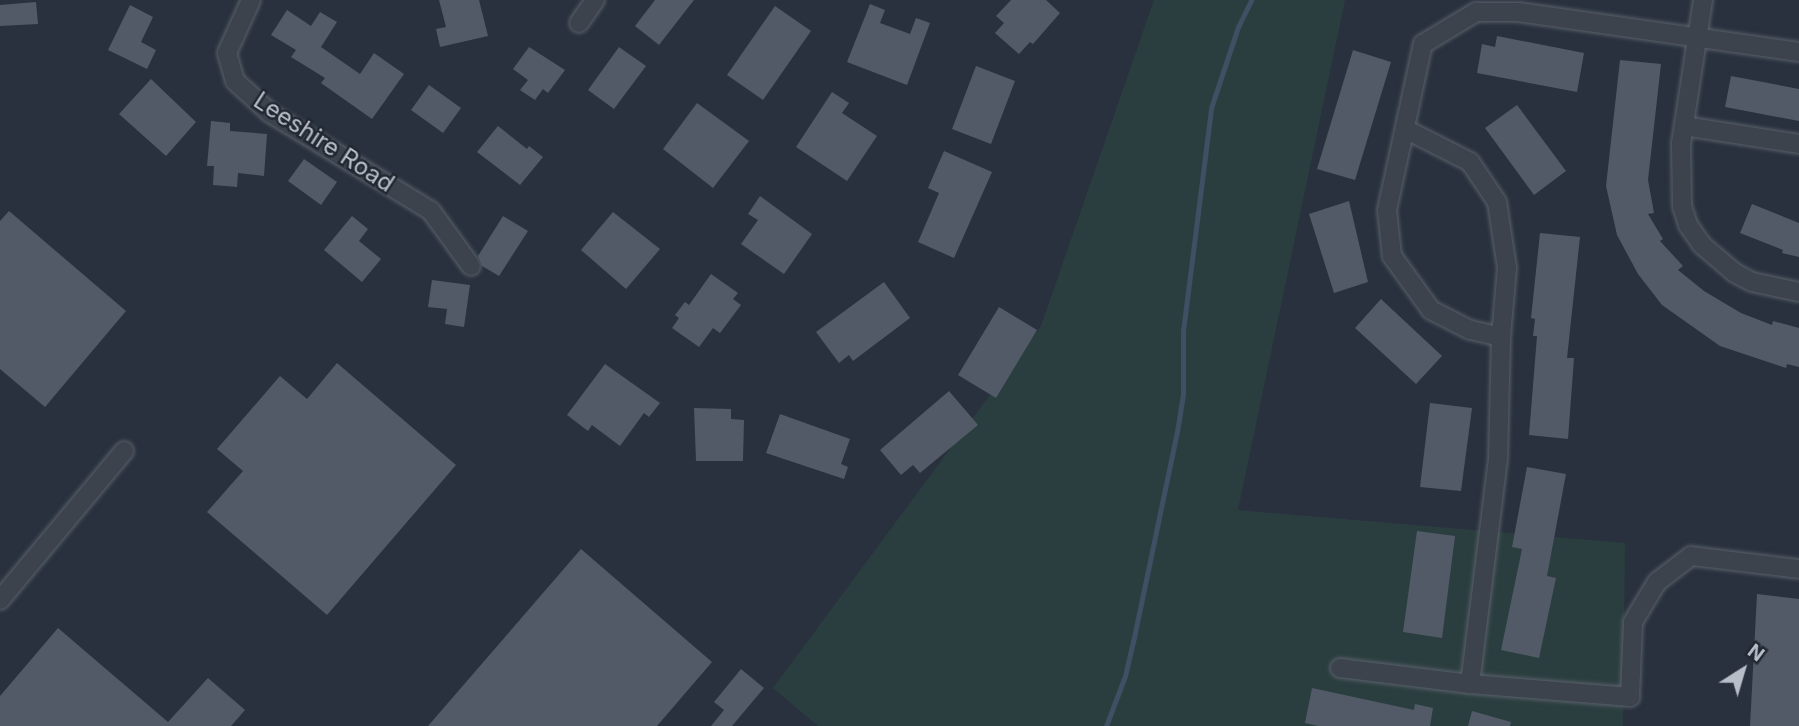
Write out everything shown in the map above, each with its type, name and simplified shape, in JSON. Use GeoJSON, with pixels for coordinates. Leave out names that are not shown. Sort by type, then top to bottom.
{"type":"FeatureCollection","features":[{"type":"Feature","properties":{"kind":"street","name":"Leeshire Road"},"geometry":{"type":"LineString","coordinates":[[251,0],[227,53],[235,80],[270,113],[432,211],[471,266]]}},
{"type":"Feature","properties":{"kind":"street"},"geometry":{"type":"LineString","coordinates":[[579,23],[596,0]]}},
{"type":"Feature","properties":{"kind":"street"},"geometry":{"type":"LineString","coordinates":[[1703,0],[1684,127],[1682,206],[1688,225],[1702,245],[1735,273],[1752,282],[1799,292]]}},
{"type":"Feature","properties":{"kind":"street"},"geometry":{"type":"LineString","coordinates":[[1501,337],[1470,330],[1431,310],[1392,256],[1387,210],[1423,44],[1476,12],[1518,12],[1799,52]]}},
{"type":"Feature","properties":{"kind":"street"},"geometry":{"type":"LineString","coordinates":[[1684,127],[1799,144]]}},
{"type":"Feature","properties":{"kind":"street"},"geometry":{"type":"LineString","coordinates":[[1405,130],[1470,162],[1497,202],[1507,268],[1501,337],[1498,459],[1470,684]]}},
{"type":"Feature","properties":{"kind":"street"},"geometry":{"type":"LineString","coordinates":[[0,600],[124,451]]}},
{"type":"Feature","properties":{"kind":"street"},"geometry":{"type":"LineString","coordinates":[[1340,668],[1470,684],[1630,697],[1633,622],[1657,582],[1691,556],[1799,569]]}},
{"type":"Feature","properties":{"kind":"shaded area"},"geometry":{"type":"Polygon","coordinates":[[[1154,0],[1345,0],[1238,510],[1625,543],[1623,726],[818,726],[773,688],[1041,326],[1154,0]]]}},
{"type":"Feature","properties":{"kind":"building"},"geometry":{"type":"Polygon","coordinates":[[[439,0],[479,0],[488,36],[440,47],[436,29],[446,27],[439,0]]]}},
{"type":"Feature","properties":{"kind":"building"},"geometry":{"type":"Polygon","coordinates":[[[655,0],[694,0],[659,45],[635,26],[655,0]]]}},
{"type":"Feature","properties":{"kind":"building"},"geometry":{"type":"Polygon","coordinates":[[[1011,0],[1046,0],[1060,13],[1033,44],[1030,42],[1019,54],[995,33],[1004,23],[996,16],[1011,0]]]}},
{"type":"Feature","properties":{"kind":"building"},"geometry":{"type":"Polygon","coordinates":[[[36,2],[38,24],[0,26],[0,5],[36,2]]]}},
{"type":"Feature","properties":{"kind":"building"},"geometry":{"type":"Polygon","coordinates":[[[870,4],[885,10],[880,23],[910,34],[916,18],[930,23],[907,85],[847,62],[870,4]]]}},
{"type":"Feature","properties":{"kind":"building"},"geometry":{"type":"Polygon","coordinates":[[[130,5],[153,17],[141,42],[156,50],[147,69],[108,50],[130,5]]]}},
{"type":"Feature","properties":{"kind":"building"},"geometry":{"type":"Polygon","coordinates":[[[775,6],[811,31],[763,100],[727,75],[775,6]]]}},
{"type":"Feature","properties":{"kind":"building"},"geometry":{"type":"Polygon","coordinates":[[[287,10],[311,26],[320,12],[337,22],[321,47],[360,74],[374,53],[404,74],[372,119],[321,83],[325,78],[291,57],[296,50],[271,35],[287,10]]]}},
{"type":"Feature","properties":{"kind":"building"},"geometry":{"type":"Polygon","coordinates":[[[1497,36],[1584,53],[1577,92],[1477,73],[1482,44],[1495,47],[1497,36]]]}},
{"type":"Feature","properties":{"kind":"building"},"geometry":{"type":"Polygon","coordinates":[[[529,47],[565,70],[548,93],[543,89],[535,100],[520,90],[528,80],[513,69],[529,47]]]}},
{"type":"Feature","properties":{"kind":"building"},"geometry":{"type":"Polygon","coordinates":[[[619,47],[646,66],[614,109],[588,90],[619,47]]]}},
{"type":"Feature","properties":{"kind":"building"},"geometry":{"type":"Polygon","coordinates":[[[1353,50],[1391,62],[1355,180],[1317,169],[1353,50]]]}},
{"type":"Feature","properties":{"kind":"building"},"geometry":{"type":"Polygon","coordinates":[[[1620,60],[1661,64],[1648,180],[1654,213],[1648,214],[1663,239],[1660,241],[1683,266],[1678,270],[1704,291],[1741,313],[1772,325],[1773,321],[1799,328],[1799,367],[1787,364],[1786,368],[1720,346],[1662,305],[1638,274],[1617,235],[1606,186],[1620,60]]]}},
{"type":"Feature","properties":{"kind":"building"},"geometry":{"type":"Polygon","coordinates":[[[976,66],[1015,81],[991,144],[952,129],[976,66]]]}},
{"type":"Feature","properties":{"kind":"building"},"geometry":{"type":"Polygon","coordinates":[[[1731,76],[1799,89],[1799,121],[1725,107],[1731,76]]]}},
{"type":"Feature","properties":{"kind":"building"},"geometry":{"type":"Polygon","coordinates":[[[151,79],[196,122],[166,156],[119,114],[151,79]]]}},
{"type":"Feature","properties":{"kind":"building"},"geometry":{"type":"Polygon","coordinates":[[[429,85],[461,108],[443,133],[411,110],[429,85]]]}},
{"type":"Feature","properties":{"kind":"building"},"geometry":{"type":"Polygon","coordinates":[[[832,92],[849,103],[842,113],[877,136],[847,181],[796,147],[832,92]]]}},
{"type":"Feature","properties":{"kind":"building"},"geometry":{"type":"Polygon","coordinates":[[[697,103],[749,141],[713,188],[663,149],[697,103]]]}},
{"type":"Feature","properties":{"kind":"building"},"geometry":{"type":"Polygon","coordinates":[[[1517,105],[1566,171],[1534,195],[1485,128],[1517,105]]]}},
{"type":"Feature","properties":{"kind":"building"},"geometry":{"type":"Polygon","coordinates":[[[211,121],[230,123],[230,131],[267,134],[264,176],[238,173],[237,187],[213,185],[214,166],[207,166],[211,121]]]}},
{"type":"Feature","properties":{"kind":"building"},"geometry":{"type":"Polygon","coordinates":[[[498,126],[527,149],[529,146],[543,157],[520,185],[477,152],[498,126]]]}},
{"type":"Feature","properties":{"kind":"building"},"geometry":{"type":"Polygon","coordinates":[[[944,151],[992,172],[954,258],[918,242],[939,193],[928,188],[944,151]]]}},
{"type":"Feature","properties":{"kind":"building"},"geometry":{"type":"Polygon","coordinates":[[[304,159],[337,182],[321,205],[288,181],[304,159]]]}},
{"type":"Feature","properties":{"kind":"building"},"geometry":{"type":"Polygon","coordinates":[[[760,196],[812,234],[784,274],[741,244],[758,220],[748,214],[760,196]]]}},
{"type":"Feature","properties":{"kind":"building"},"geometry":{"type":"Polygon","coordinates":[[[1349,201],[1368,282],[1334,293],[1309,214],[1349,201]]]}},
{"type":"Feature","properties":{"kind":"building"},"geometry":{"type":"Polygon","coordinates":[[[1752,204],[1799,223],[1799,257],[1782,253],[1783,250],[1740,233],[1752,204]]]}},
{"type":"Feature","properties":{"kind":"building"},"geometry":{"type":"Polygon","coordinates":[[[9,211],[126,311],[45,407],[0,369],[0,221],[9,211]]]}},
{"type":"Feature","properties":{"kind":"building"},"geometry":{"type":"Polygon","coordinates":[[[613,212],[660,249],[626,289],[581,250],[613,212]]]}},
{"type":"Feature","properties":{"kind":"building"},"geometry":{"type":"Polygon","coordinates":[[[352,216],[368,229],[359,241],[381,259],[362,282],[324,250],[352,216]]]}},
{"type":"Feature","properties":{"kind":"building"},"geometry":{"type":"Polygon","coordinates":[[[503,216],[528,231],[499,276],[482,266],[478,256],[503,216]]]}},
{"type":"Feature","properties":{"kind":"building"},"geometry":{"type":"Polygon","coordinates":[[[1540,233],[1580,237],[1567,358],[1574,358],[1568,439],[1529,435],[1537,336],[1533,336],[1535,319],[1531,318],[1540,233]]]}},
{"type":"Feature","properties":{"kind":"building"},"geometry":{"type":"Polygon","coordinates":[[[711,274],[738,293],[733,299],[741,305],[720,333],[713,328],[699,347],[672,328],[679,318],[675,315],[685,302],[689,305],[711,274]]]}},
{"type":"Feature","properties":{"kind":"building"},"geometry":{"type":"Polygon","coordinates":[[[432,280],[470,285],[464,327],[445,324],[447,309],[428,307],[432,280]]]}},
{"type":"Feature","properties":{"kind":"building"},"geometry":{"type":"Polygon","coordinates":[[[884,282],[910,318],[853,361],[849,355],[839,363],[816,332],[884,282]]]}},
{"type":"Feature","properties":{"kind":"building"},"geometry":{"type":"Polygon","coordinates":[[[1381,299],[1442,356],[1416,384],[1355,328],[1381,299]]]}},
{"type":"Feature","properties":{"kind":"building"},"geometry":{"type":"Polygon","coordinates":[[[999,307],[1037,330],[996,398],[958,375],[999,307]]]}},
{"type":"Feature","properties":{"kind":"building"},"geometry":{"type":"Polygon","coordinates":[[[337,363],[456,465],[327,615],[207,512],[243,471],[217,449],[280,376],[307,399],[337,363]]]}},
{"type":"Feature","properties":{"kind":"building"},"geometry":{"type":"Polygon","coordinates":[[[605,364],[660,403],[649,417],[644,413],[620,446],[592,425],[588,431],[567,415],[605,364]]]}},
{"type":"Feature","properties":{"kind":"building"},"geometry":{"type":"Polygon","coordinates":[[[949,391],[978,425],[920,473],[913,465],[901,475],[880,450],[949,391]]]}},
{"type":"Feature","properties":{"kind":"building"},"geometry":{"type":"Polygon","coordinates":[[[1430,403],[1472,408],[1461,491],[1420,487],[1430,403]]]}},
{"type":"Feature","properties":{"kind":"building"},"geometry":{"type":"Polygon","coordinates":[[[694,408],[731,409],[731,419],[744,420],[743,461],[696,461],[694,408]]]}},
{"type":"Feature","properties":{"kind":"building"},"geometry":{"type":"Polygon","coordinates":[[[780,414],[850,439],[841,464],[848,467],[844,479],[766,453],[780,414]]]}},
{"type":"Feature","properties":{"kind":"building"},"geometry":{"type":"Polygon","coordinates":[[[1527,467],[1566,474],[1547,576],[1556,578],[1539,658],[1501,650],[1522,549],[1512,547],[1527,467]]]}},
{"type":"Feature","properties":{"kind":"building"},"geometry":{"type":"Polygon","coordinates":[[[1417,531],[1455,536],[1442,638],[1403,632],[1417,531]]]}},
{"type":"Feature","properties":{"kind":"building"},"geometry":{"type":"Polygon","coordinates":[[[581,549],[712,662],[657,726],[428,726],[581,549]]]}},
{"type":"Feature","properties":{"kind":"building"},"geometry":{"type":"Polygon","coordinates":[[[1757,594],[1799,599],[1799,726],[1750,726],[1757,594]]]}},
{"type":"Feature","properties":{"kind":"building"},"geometry":{"type":"Polygon","coordinates":[[[58,628],[168,722],[208,678],[245,710],[231,726],[0,726],[0,696],[58,628]]]}},
{"type":"Feature","properties":{"kind":"building"},"geometry":{"type":"Polygon","coordinates":[[[741,669],[764,688],[732,726],[711,726],[724,710],[714,702],[741,669]]]}},
{"type":"Feature","properties":{"kind":"building"},"geometry":{"type":"Polygon","coordinates":[[[1312,688],[1414,710],[1415,704],[1433,708],[1430,726],[1318,726],[1305,723],[1312,688]]]}},
{"type":"Feature","properties":{"kind":"building"},"geometry":{"type":"Polygon","coordinates":[[[1472,711],[1511,722],[1510,726],[1468,726],[1472,711]]]}},
{"type":"Feature","properties":{"kind":"waterway"},"geometry":{"type":"LineString","coordinates":[[1106,726],[1125,676],[1177,432],[1183,393],[1183,331],[1211,108],[1238,27],[1251,0]]}}]}
